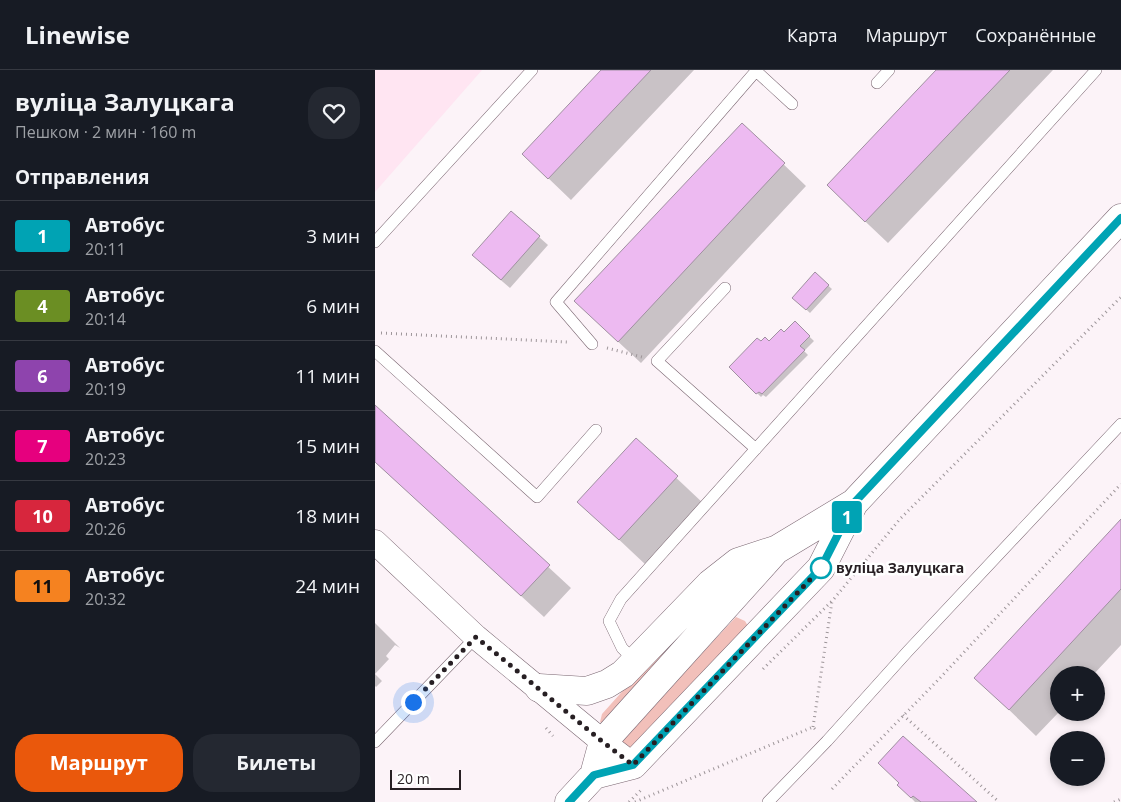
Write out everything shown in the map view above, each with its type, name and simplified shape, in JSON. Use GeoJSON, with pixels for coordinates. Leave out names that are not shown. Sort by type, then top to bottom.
{"type":"FeatureCollection","features":[{"type":"Feature","properties":{"kind":"main road"},"geometry":{"type":"LineString","coordinates":[[539,688],[587,692],[607,684],[623,674],[710,584],[739,562],[776,550],[854,503],[1121,218]]}},
{"type":"Feature","properties":{"kind":"main road"},"geometry":{"type":"LineString","coordinates":[[594,775],[638,776],[821,568],[854,503]]}},
{"type":"Feature","properties":{"kind":"main road"},"geometry":{"type":"LineString","coordinates":[[569,802],[594,775],[603,742],[776,550]]}},
{"type":"Feature","properties":{"kind":"street"},"geometry":{"type":"LineString","coordinates":[[375,542],[476,637],[603,742],[638,776]]}},
{"type":"Feature","properties":{"kind":"lane"},"geometry":{"type":"LineString","coordinates":[[375,242],[531,70]]}},
{"type":"Feature","properties":{"kind":"lane"},"geometry":{"type":"LineString","coordinates":[[592,344],[557,302],[756,70],[792,104]]}},
{"type":"Feature","properties":{"kind":"lane"},"geometry":{"type":"LineString","coordinates":[[877,83],[889,70]]}},
{"type":"Feature","properties":{"kind":"lane"},"geometry":{"type":"LineString","coordinates":[[635,661],[622,648],[609,621],[621,599],[1096,70]]}},
{"type":"Feature","properties":{"kind":"lane"},"geometry":{"type":"LineString","coordinates":[[725,288],[657,361],[756,449]]}},
{"type":"Feature","properties":{"kind":"lane"},"geometry":{"type":"LineString","coordinates":[[375,352],[537,497],[596,430]]}},
{"type":"Feature","properties":{"kind":"lane"},"geometry":{"type":"LineString","coordinates":[[768,802],[827,742],[907,651],[1121,424]]}},
{"type":"Feature","properties":{"kind":"lane"},"geometry":{"type":"LineString","coordinates":[[375,742],[476,637]]}},
{"type":"Feature","properties":{"kind":"path"},"geometry":{"type":"LineString","coordinates":[[762,670],[833,600],[900,519],[1121,297]]}},
{"type":"Feature","properties":{"kind":"path"},"geometry":{"type":"LineString","coordinates":[[375,333],[592,344],[657,361]]}},
{"type":"Feature","properties":{"kind":"path"},"geometry":{"type":"LineString","coordinates":[[832,789],[1121,484]]}},
{"type":"Feature","properties":{"kind":"path"},"geometry":{"type":"LineString","coordinates":[[813,727],[833,600]]}},
{"type":"Feature","properties":{"kind":"path"},"geometry":{"type":"LineString","coordinates":[[903,715],[999,802]]}},
{"type":"Feature","properties":{"kind":"path"},"geometry":{"type":"LineString","coordinates":[[813,727],[827,742]]}},
{"type":"Feature","properties":{"kind":"path"},"geometry":{"type":"LineString","coordinates":[[635,802],[813,727]]}},
{"type":"Feature","properties":{"kind":"path"},"geometry":{"type":"LineString","coordinates":[[629,802],[638,776]]}},
{"type":"Feature","properties":{"kind":"path"},"geometry":{"type":"LineString","coordinates":[[1114,802],[1121,799]]}},
{"type":"Feature","properties":{"kind":"shaded area"},"geometry":{"type":"Polygon","coordinates":[[[375,70],[482,70],[375,192],[375,70]]]}},
{"type":"Feature","properties":{"kind":"shaded area"},"geometry":{"type":"Polygon","coordinates":[[[717,596],[608,726],[600,722],[602,714],[707,597],[717,596]]]}},
{"type":"Feature","properties":{"kind":"shaded area"},"geometry":{"type":"Polygon","coordinates":[[[736,617],[745,621],[749,628],[633,751],[622,746],[624,736],[736,617]]]}},
{"type":"Feature","properties":{"kind":"building"},"geometry":{"type":"Polygon","coordinates":[[[601,70],[651,70],[548,179],[522,154],[601,70]]]}},
{"type":"Feature","properties":{"kind":"building"},"geometry":{"type":"Polygon","coordinates":[[[936,70],[1010,70],[865,222],[827,185],[936,70]]]}},
{"type":"Feature","properties":{"kind":"building"},"geometry":{"type":"Polygon","coordinates":[[[742,123],[785,163],[618,342],[574,301],[742,123]]]}},
{"type":"Feature","properties":{"kind":"building"},"geometry":{"type":"Polygon","coordinates":[[[511,211],[540,236],[501,280],[472,255],[511,211]]]}},
{"type":"Feature","properties":{"kind":"building"},"geometry":{"type":"Polygon","coordinates":[[[815,272],[829,285],[806,310],[792,298],[815,272]]]}},
{"type":"Feature","properties":{"kind":"building"},"geometry":{"type":"Polygon","coordinates":[[[795,321],[810,336],[800,346],[805,350],[762,394],[759,392],[756,394],[729,367],[757,338],[761,341],[765,337],[769,341],[781,329],[784,332],[795,321]]]}},
{"type":"Feature","properties":{"kind":"building"},"geometry":{"type":"Polygon","coordinates":[[[375,405],[550,565],[521,596],[375,462],[375,405]]]}},
{"type":"Feature","properties":{"kind":"building"},"geometry":{"type":"Polygon","coordinates":[[[636,438],[678,476],[619,540],[577,502],[636,438]]]}},
{"type":"Feature","properties":{"kind":"building"},"geometry":{"type":"Polygon","coordinates":[[[1121,519],[1121,589],[1009,710],[974,678],[1121,519]]]}},
{"type":"Feature","properties":{"kind":"building"},"geometry":{"type":"Polygon","coordinates":[[[903,736],[977,802],[921,802],[913,796],[911,798],[897,785],[899,783],[878,763],[903,736]]]}},
{"type":"Feature","properties":{"kind":"bus line","name":"1"},"geometry":{"type":"LineString","coordinates":[[569,802],[594,775],[633,765],[821,568],[854,503],[1121,218]]}},
{"type":"Feature","properties":{"kind":"place","name":"вуліца Залуцкага"},"geometry":{"type":"Point","coordinates":[821,568]}},
{"type":"Feature","properties":{"kind":"route"},"geometry":{"type":"LineString","coordinates":[[413,702],[476,637],[633,765],[821,568]]}}]}
